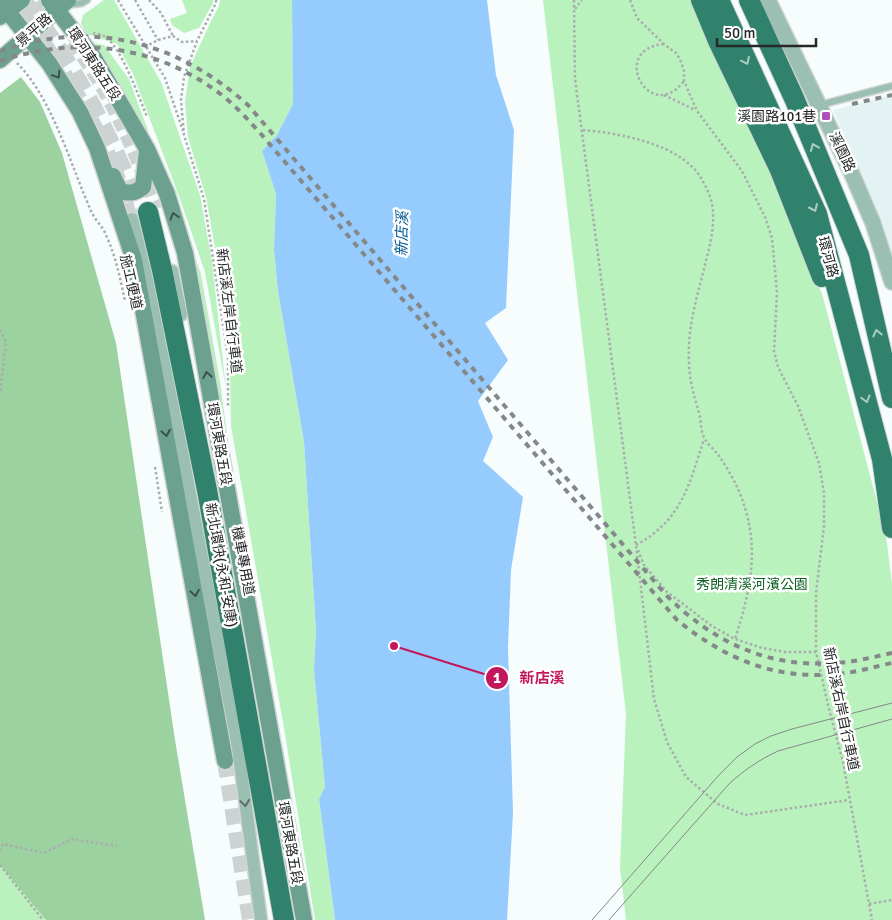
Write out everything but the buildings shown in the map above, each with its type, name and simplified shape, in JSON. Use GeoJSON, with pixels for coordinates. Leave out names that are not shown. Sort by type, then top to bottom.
{"type":"FeatureCollection","features":[{"type":"Feature","properties":{"kind":"highway"},"geometry":{"type":"LineString","coordinates":[[701,0],[718,41],[794,204],[859,374]]}},
{"type":"Feature","properties":{"kind":"highway","name":"環河路"},"geometry":{"type":"LineString","coordinates":[[719,0],[817,214],[882,460],[892,528]]}},
{"type":"Feature","properties":{"kind":"highway","name":"環河路"},"geometry":{"type":"LineString","coordinates":[[749,0],[794,98],[858,255],[892,398]]}},
{"type":"Feature","properties":{"kind":"highway","name":"新北環快(永和-安康)"},"geometry":{"type":"LineString","coordinates":[[144,214],[200,501],[276,920]]}},
{"type":"Feature","properties":{"kind":"highway","name":"新北環快(永和-安康)"},"geometry":{"type":"LineString","coordinates":[[144,214],[162,270],[207,490],[284,920]]}},
{"type":"Feature","properties":{"kind":"main road"},"geometry":{"type":"LineString","coordinates":[[22,0],[3,10],[50,63],[80,112],[120,191],[129,194],[143,187],[147,149]]}},
{"type":"Feature","properties":{"kind":"main road","name":"景平路"},"geometry":{"type":"LineString","coordinates":[[4,57],[67,3]]}},
{"type":"Feature","properties":{"kind":"main road","name":"環河東路五段"},"geometry":{"type":"LineString","coordinates":[[67,3],[94,58],[147,149],[167,194],[185,253],[304,920]]}},
{"type":"Feature","properties":{"kind":"main road"},"geometry":{"type":"LineString","coordinates":[[98,148],[134,260],[225,761]]}},
{"type":"Feature","properties":{"kind":"street","name":"溪園路"},"geometry":{"type":"LineString","coordinates":[[768,0],[820,105],[866,206],[892,282]]}},
{"type":"Feature","properties":{"kind":"street"},"geometry":{"type":"LineString","coordinates":[[144,214],[145,272],[183,457],[238,748],[262,920]]}},
{"type":"Feature","properties":{"kind":"street","name":"機車專用道"},"geometry":{"type":"LineString","coordinates":[[144,214],[176,289],[246,657],[291,920]]}},
{"type":"Feature","properties":{"kind":"lane"},"geometry":{"type":"LineString","coordinates":[[820,105],[892,86]]}},
{"type":"Feature","properties":{"kind":"path"},"geometry":{"type":"LineString","coordinates":[[118,0],[165,78],[184,135]]}},
{"type":"Feature","properties":{"kind":"path"},"geometry":{"type":"LineString","coordinates":[[135,0],[158,40]]}},
{"type":"Feature","properties":{"kind":"path"},"geometry":{"type":"LineString","coordinates":[[149,0],[160,13],[173,36],[182,42],[197,41]]}},
{"type":"Feature","properties":{"kind":"path","name":"新店溪左岸自行車道"},"geometry":{"type":"LineString","coordinates":[[216,0],[216,4],[197,41],[184,77],[181,100],[184,135],[204,199],[228,358],[228,411]]}},
{"type":"Feature","properties":{"kind":"path"},"geometry":{"type":"LineString","coordinates":[[574,0],[576,79],[582,130],[654,699],[667,742],[686,777],[718,804],[744,815],[849,800]]}},
{"type":"Feature","properties":{"kind":"path"},"geometry":{"type":"LineString","coordinates":[[574,10],[582,0]]}},
{"type":"Feature","properties":{"kind":"path"},"geometry":{"type":"LineString","coordinates":[[630,0],[637,18],[676,53],[680,59],[684,71],[684,81],[679,88],[664,95]]}},
{"type":"Feature","properties":{"kind":"path"},"geometry":{"type":"LineString","coordinates":[[145,47],[158,40],[173,36]]}},
{"type":"Feature","properties":{"kind":"path"},"geometry":{"type":"LineString","coordinates":[[664,44],[648,48],[638,61],[636,69],[641,85],[648,91],[664,95],[697,110]]}},
{"type":"Feature","properties":{"kind":"path","name":"施工便道"},"geometry":{"type":"LineString","coordinates":[[4,57],[26,72],[45,104],[68,153],[93,215],[105,232],[116,257],[126,304]]}},
{"type":"Feature","properties":{"kind":"path","name":"新店溪右岸自行車道"},"geometry":{"type":"LineString","coordinates":[[684,81],[697,110],[742,171],[765,217],[772,238],[776,292],[774,351],[778,367],[798,406],[819,463],[824,493],[824,526],[816,593],[816,652],[843,762],[872,920]]}},
{"type":"Feature","properties":{"kind":"path"},"geometry":{"type":"LineString","coordinates":[[582,130],[596,131],[656,144],[671,150],[686,160],[700,175],[708,191],[713,211],[713,232],[690,328],[688,361],[692,388],[704,439],[719,456],[733,480],[749,522],[753,559],[747,601],[735,640]]}},
{"type":"Feature","properties":{"kind":"path"},"geometry":{"type":"LineString","coordinates":[[0,330],[6,342],[0,394]]}},
{"type":"Feature","properties":{"kind":"path"},"geometry":{"type":"LineString","coordinates":[[636,545],[652,536],[662,527],[680,504],[690,485],[704,439]]}},
{"type":"Feature","properties":{"kind":"path"},"geometry":{"type":"LineString","coordinates":[[155,464],[162,512]]}},
{"type":"Feature","properties":{"kind":"path"},"geometry":{"type":"LineString","coordinates":[[636,545],[644,565],[667,592],[704,621],[735,640],[762,648],[786,652],[816,652]]}},
{"type":"Feature","properties":{"kind":"path"},"geometry":{"type":"LineString","coordinates":[[0,851],[3,844],[44,853],[72,839],[117,846]]}},
{"type":"Feature","properties":{"kind":"path"},"geometry":{"type":"LineString","coordinates":[[0,865],[43,920]]}},
{"type":"Feature","properties":{"kind":"path"},"geometry":{"type":"LineString","coordinates":[[869,904],[892,900]]}},
{"type":"Feature","properties":{"kind":"shaded area"},"geometry":{"type":"Polygon","coordinates":[[[892,95],[892,254],[883,222],[833,110],[892,95]]]}},
{"type":"Feature","properties":{"kind":"green space"},"geometry":{"type":"Polygon","coordinates":[[[104,0],[114,0],[161,82],[200,195],[212,262],[226,389],[205,272],[133,74],[117,44],[87,34],[81,24],[83,15],[104,0]]]}},
{"type":"Feature","properties":{"kind":"green space"},"geometry":{"type":"Polygon","coordinates":[[[182,0],[213,0],[199,28],[184,33],[172,25],[170,19],[187,13],[182,0]]]}},
{"type":"Feature","properties":{"kind":"green space"},"geometry":{"type":"Polygon","coordinates":[[[220,0],[292,0],[293,104],[277,135],[262,151],[276,194],[274,250],[278,291],[304,442],[316,630],[314,670],[325,787],[319,799],[335,920],[315,920],[284,728],[231,426],[230,364],[223,294],[206,197],[188,137],[185,102],[190,67],[219,6],[220,0]]]}},
{"type":"Feature","properties":{"kind":"green space","name":"秀朗清溪河濱公園"},"geometry":{"type":"Polygon","coordinates":[[[543,0],[694,0],[786,201],[823,297],[886,536],[892,584],[892,920],[626,920],[620,868],[626,714],[543,0]]]}},
{"type":"Feature","properties":{"kind":"green space"},"geometry":{"type":"Polygon","coordinates":[[[93,43],[104,45],[129,79],[201,274],[220,381],[235,496],[162,176],[121,88],[93,43]]]}},
{"type":"Feature","properties":{"kind":"green space"},"geometry":{"type":"Polygon","coordinates":[[[21,77],[40,102],[62,153],[116,343],[175,740],[205,920],[46,920],[0,865],[0,93],[21,77]]]}},
{"type":"Feature","properties":{"kind":"green space"},"geometry":{"type":"Polygon","coordinates":[[[0,865],[46,920],[0,920],[0,865]]]}},
{"type":"Feature","properties":{"kind":"water"},"geometry":{"type":"Polygon","coordinates":[[[292,0],[487,0],[496,75],[514,130],[506,308],[485,323],[508,360],[478,401],[493,437],[483,461],[523,497],[511,570],[508,648],[513,813],[507,920],[335,920],[319,799],[325,787],[314,670],[316,630],[304,442],[278,291],[274,250],[276,194],[262,151],[277,135],[293,104],[292,0]]]}},
{"type":"Feature","properties":{"kind":"tunnel"},"geometry":{"type":"LineString","coordinates":[[13,0],[58,61],[96,125],[117,171],[132,219]]}},
{"type":"Feature","properties":{"kind":"tunnel"},"geometry":{"type":"LineString","coordinates":[[21,0],[58,50],[90,103],[117,158],[140,215]]}},
{"type":"Feature","properties":{"kind":"tunnel"},"geometry":{"type":"LineString","coordinates":[[39,0],[52,16]]}},
{"type":"Feature","properties":{"kind":"tunnel"},"geometry":{"type":"LineString","coordinates":[[71,42],[98,81],[120,122],[156,209]]}},
{"type":"Feature","properties":{"kind":"tunnel"},"geometry":{"type":"LineString","coordinates":[[225,761],[250,920]]}},
{"type":"Feature","properties":{"kind":"tram line"},"geometry":{"type":"LineString","coordinates":[[592,920],[737,757],[755,744],[771,736],[892,703]]}},
{"type":"Feature","properties":{"kind":"tram line"},"geometry":{"type":"LineString","coordinates":[[609,920],[729,784],[746,770],[778,751],[892,719]]}},
{"type":"Feature","properties":{"kind":"railway"},"geometry":{"type":"LineString","coordinates":[[0,51],[34,42],[67,37],[100,37],[132,42],[162,51],[192,65],[220,83],[248,105],[666,595],[684,612],[722,638],[743,648],[764,656],[787,661],[810,663],[842,662],[892,653]]}},
{"type":"Feature","properties":{"kind":"railway"},"geometry":{"type":"LineString","coordinates":[[0,61],[58,48],[87,47],[116,50],[144,56],[172,65],[198,79],[228,100],[261,134],[677,620],[713,645],[751,664],[771,670],[813,675],[836,674],[892,663]]}},
{"type":"Feature","properties":{"kind":"railway"},"geometry":{"type":"LineString","coordinates":[[852,104],[892,95]]}},
{"type":"Feature","properties":{"kind":"place","name":"溪園路101巷"},"geometry":{"type":"Point","coordinates":[826,116]}},
{"type":"Feature","properties":{"kind":"place","name":"新店溪"},"geometry":{"type":"Point","coordinates":[394,646]}}]}
